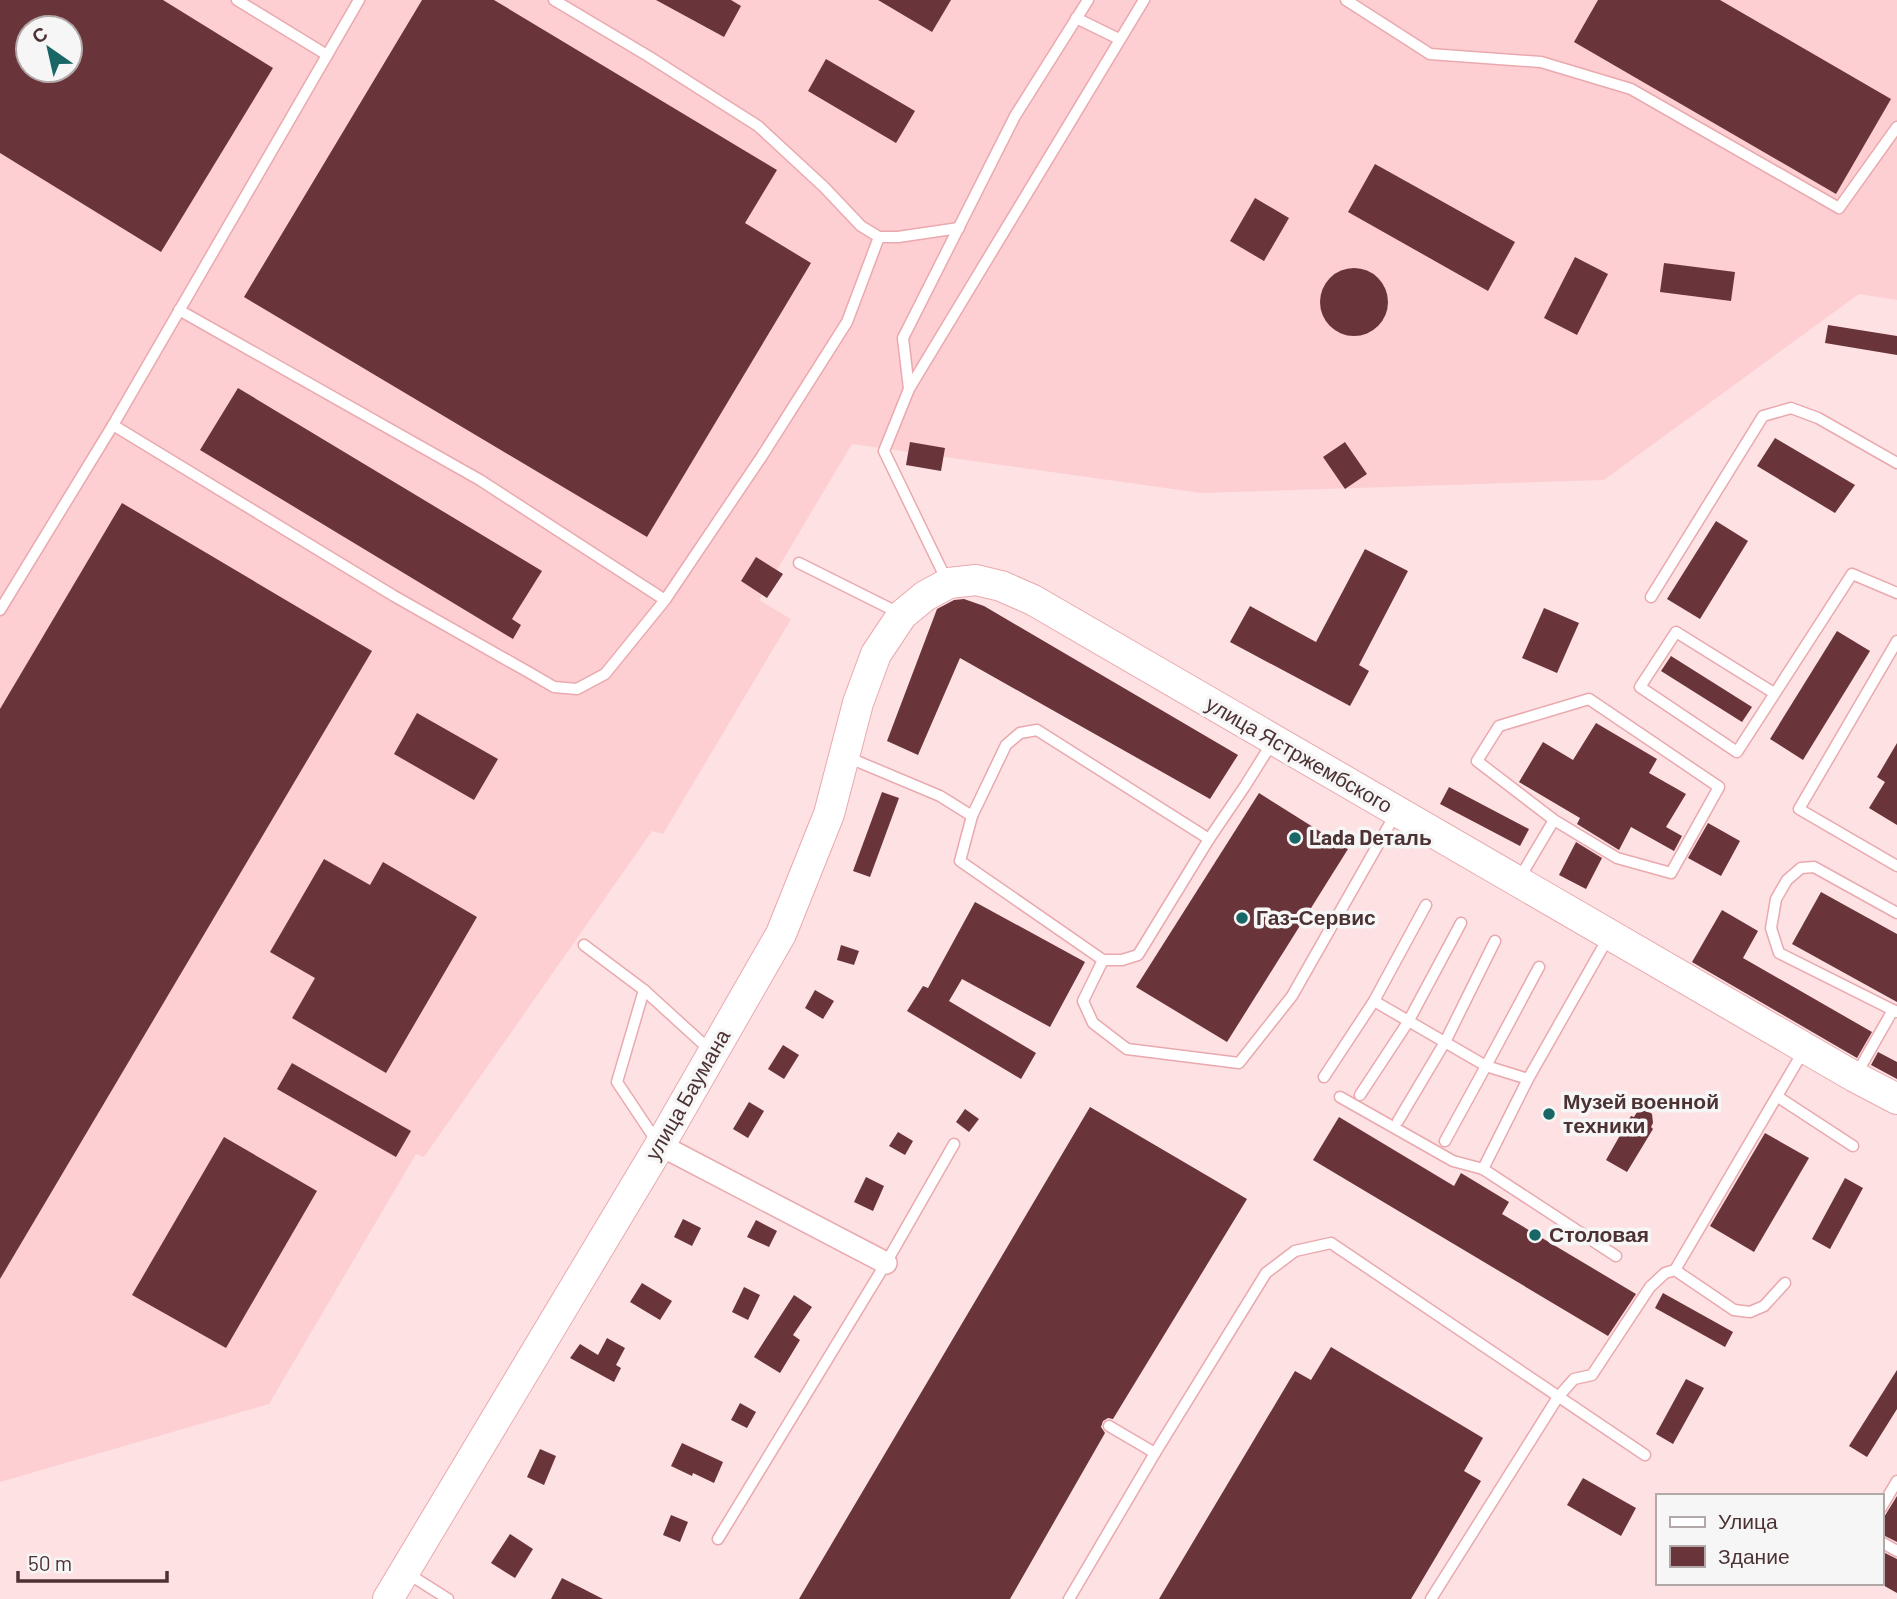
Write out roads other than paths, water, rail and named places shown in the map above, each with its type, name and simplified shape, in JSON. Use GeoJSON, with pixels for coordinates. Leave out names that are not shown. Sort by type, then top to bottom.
{"type":"FeatureCollection","features":[{"type":"Feature","properties":{"kind":"main road","name":"улица Ястржембского"},"geometry":{"type":"LineString","coordinates":[[948,583],[975,580],[1001,586],[1033,600],[1897,1099]]}},
{"type":"Feature","properties":{"kind":"main road","name":"улица Баумана"},"geometry":{"type":"LineString","coordinates":[[388,1599],[660,1145],[781,934],[829,814],[858,703],[876,654],[902,615],[925,596],[948,583]]}},
{"type":"Feature","properties":{"kind":"street"},"geometry":{"type":"LineString","coordinates":[[660,1145],[887,1263]]}},
{"type":"Feature","properties":{"kind":"lane"},"geometry":{"type":"LineString","coordinates":[[237,0],[327,55]]}},
{"type":"Feature","properties":{"kind":"lane"},"geometry":{"type":"LineString","coordinates":[[0,610],[113,425],[359,0]]}},
{"type":"Feature","properties":{"kind":"lane"},"geometry":{"type":"LineString","coordinates":[[554,0],[758,126],[824,187],[861,226],[879,237],[898,237],[959,228]]}},
{"type":"Feature","properties":{"kind":"lane"},"geometry":{"type":"LineString","coordinates":[[909,389],[903,338],[1015,116],[1088,0]]}},
{"type":"Feature","properties":{"kind":"lane"},"geometry":{"type":"LineString","coordinates":[[948,583],[884,451],[909,389],[1144,0]]}},
{"type":"Feature","properties":{"kind":"lane"},"geometry":{"type":"LineString","coordinates":[[1346,0],[1430,54],[1541,62],[1632,89],[1839,208],[1897,127]]}},
{"type":"Feature","properties":{"kind":"lane"},"geometry":{"type":"LineString","coordinates":[[1076,18],[1119,39]]}},
{"type":"Feature","properties":{"kind":"lane"},"geometry":{"type":"LineString","coordinates":[[113,425],[394,596],[554,687],[577,688],[605,674],[665,600],[762,456],[848,322],[879,237]]}},
{"type":"Feature","properties":{"kind":"lane"},"geometry":{"type":"LineString","coordinates":[[179,310],[480,480],[665,600]]}},
{"type":"Feature","properties":{"kind":"lane"},"geometry":{"type":"LineString","coordinates":[[1651,597],[1763,416],[1791,408],[1818,418],[1897,463]]}},
{"type":"Feature","properties":{"kind":"lane"},"geometry":{"type":"LineString","coordinates":[[799,563],[902,615]]}},
{"type":"Feature","properties":{"kind":"lane"},"geometry":{"type":"LineString","coordinates":[[1774,693],[1676,632],[1640,687],[1737,752],[1852,573],[1897,593]]}},
{"type":"Feature","properties":{"kind":"lane"},"geometry":{"type":"LineString","coordinates":[[1897,641],[1799,809],[1897,866]]}},
{"type":"Feature","properties":{"kind":"lane"},"geometry":{"type":"LineString","coordinates":[[1589,699],[1719,788],[1671,873],[1617,858],[1554,820],[1477,761],[1499,726],[1589,699]]}},
{"type":"Feature","properties":{"kind":"lane"},"geometry":{"type":"LineString","coordinates":[[1209,839],[1037,730],[1020,733],[1006,745],[972,816],[960,861],[1104,960],[1122,960],[1138,955],[1274,740]]}},
{"type":"Feature","properties":{"kind":"lane"},"geometry":{"type":"LineString","coordinates":[[844,756],[940,796],[972,816]]}},
{"type":"Feature","properties":{"kind":"lane"},"geometry":{"type":"LineString","coordinates":[[1104,960],[1083,1001],[1093,1023],[1127,1049],[1239,1063],[1293,996],[1396,811]]}},
{"type":"Feature","properties":{"kind":"lane"},"geometry":{"type":"LineString","coordinates":[[1518,882],[1554,820]]}},
{"type":"Feature","properties":{"kind":"lane"},"geometry":{"type":"LineString","coordinates":[[1855,1077],[1895,1011],[1779,953],[1771,928],[1776,899],[1787,880],[1801,868],[1814,867],[1897,913]]}},
{"type":"Feature","properties":{"kind":"lane"},"geometry":{"type":"LineString","coordinates":[[1324,1077],[1374,1001],[1426,905]]}},
{"type":"Feature","properties":{"kind":"lane"},"geometry":{"type":"LineString","coordinates":[[1360,1095],[1408,1022],[1461,923]]}},
{"type":"Feature","properties":{"kind":"lane"},"geometry":{"type":"LineString","coordinates":[[1483,1169],[1528,1079],[1610,935]]}},
{"type":"Feature","properties":{"kind":"lane"},"geometry":{"type":"LineString","coordinates":[[1398,1121],[1445,1042],[1495,941]]}},
{"type":"Feature","properties":{"kind":"lane"},"geometry":{"type":"LineString","coordinates":[[584,945],[644,990],[713,1053]]}},
{"type":"Feature","properties":{"kind":"lane"},"geometry":{"type":"LineString","coordinates":[[1445,1141],[1539,967]]}},
{"type":"Feature","properties":{"kind":"lane"},"geometry":{"type":"LineString","coordinates":[[644,990],[617,1082],[660,1145]]}},
{"type":"Feature","properties":{"kind":"lane"},"geometry":{"type":"LineString","coordinates":[[1374,1001],[1486,1066],[1528,1079]]}},
{"type":"Feature","properties":{"kind":"lane"},"geometry":{"type":"LineString","coordinates":[[1431,1599],[1558,1397],[1574,1379],[1592,1375],[1650,1287],[1665,1273],[1675,1270],[1806,1048]]}},
{"type":"Feature","properties":{"kind":"lane"},"geometry":{"type":"LineString","coordinates":[[1340,1097],[1453,1161],[1483,1169],[1616,1256]]}},
{"type":"Feature","properties":{"kind":"lane"},"geometry":{"type":"LineString","coordinates":[[1778,1097],[1853,1146]]}},
{"type":"Feature","properties":{"kind":"lane"},"geometry":{"type":"LineString","coordinates":[[718,1539],[887,1263],[954,1144]]}},
{"type":"Feature","properties":{"kind":"lane"},"geometry":{"type":"LineString","coordinates":[[1069,1599],[1154,1453],[1266,1273],[1295,1251],[1331,1243],[1645,1455]]}},
{"type":"Feature","properties":{"kind":"lane"},"geometry":{"type":"LineString","coordinates":[[1675,1270],[1734,1310],[1750,1312],[1765,1306],[1785,1283]]}},
{"type":"Feature","properties":{"kind":"lane"},"geometry":{"type":"LineString","coordinates":[[1109,1426],[1154,1453]]}},
{"type":"Feature","properties":{"kind":"lane"},"geometry":{"type":"LineString","coordinates":[[1883,1505],[1897,1481]]}},
{"type":"Feature","properties":{"kind":"lane"},"geometry":{"type":"LineString","coordinates":[[405,1572],[448,1599]]}},
{"type":"Feature","properties":{"kind":"place","name":"Lada Dеталь"},"geometry":{"type":"Point","coordinates":[1295,838]}},
{"type":"Feature","properties":{"kind":"place","name":"Газ-Сервис"},"geometry":{"type":"Point","coordinates":[1242,918]}},
{"type":"Feature","properties":{"kind":"place","name":"Музей военной техники"},"geometry":{"type":"Point","coordinates":[1549,1114]}},
{"type":"Feature","properties":{"kind":"place","name":"Столовая"},"geometry":{"type":"Point","coordinates":[1535,1235]}}]}
